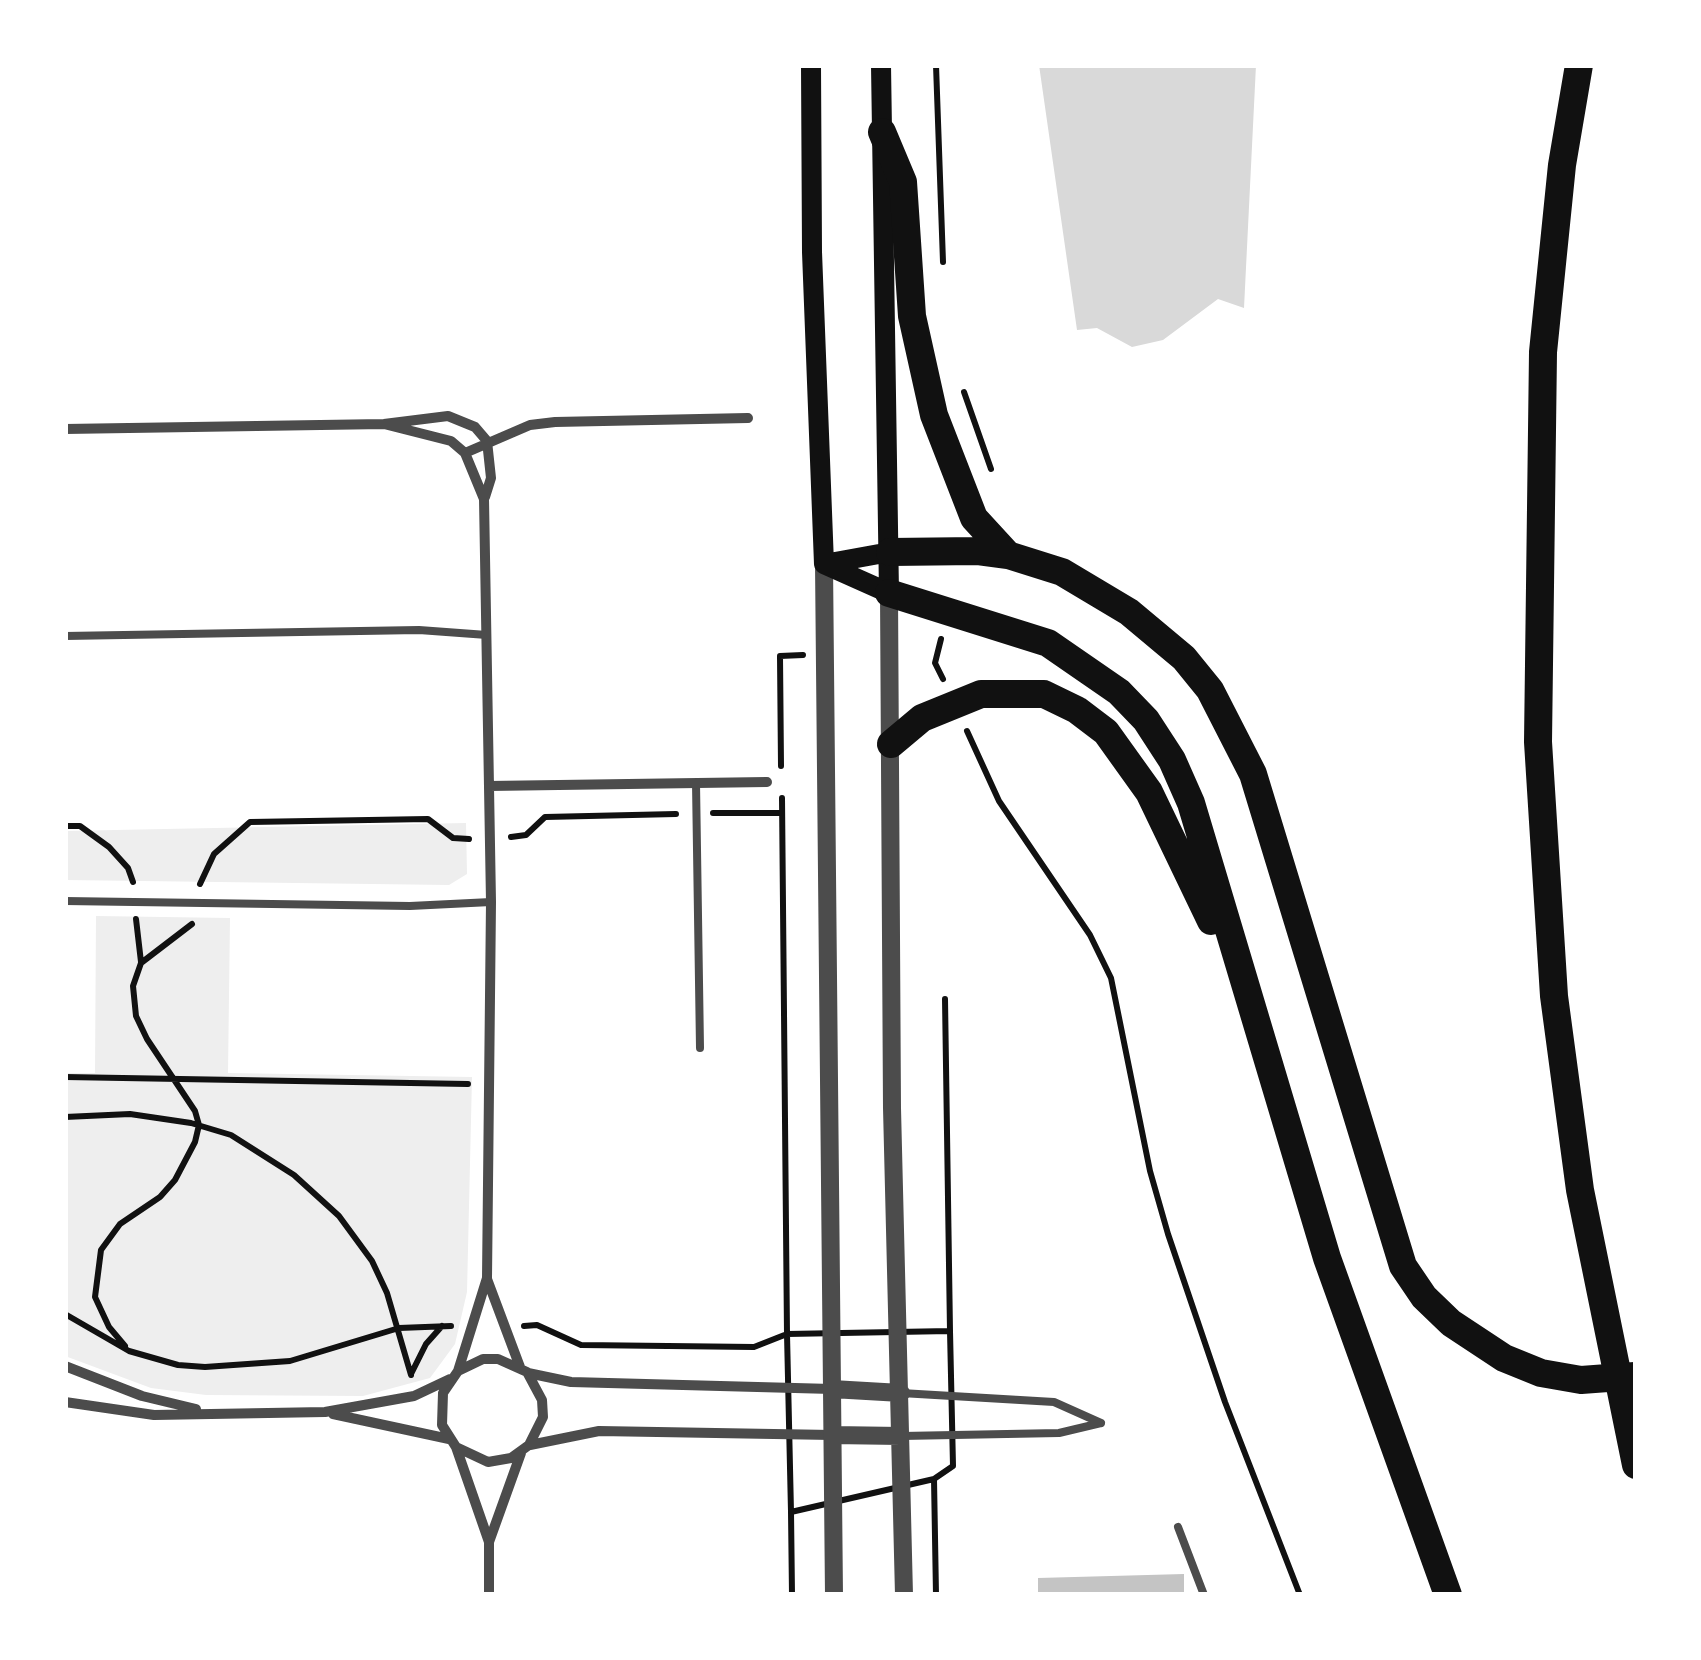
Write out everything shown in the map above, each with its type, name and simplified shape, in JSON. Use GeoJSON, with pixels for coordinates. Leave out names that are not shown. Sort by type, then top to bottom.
{"type":"FeatureCollection","features":[{"type":"Feature","properties":{"kind":"highway"},"geometry":{"type":"LineString","coordinates":[[1579,65],[1562,166],[1543,352],[1538,742],[1554,996],[1580,1190],[1636,1465]]}},
{"type":"Feature","properties":{"kind":"highway"},"geometry":{"type":"LineString","coordinates":[[882,132],[904,182],[912,316],[934,415],[974,518],[1008,554]]}},
{"type":"Feature","properties":{"kind":"highway"},"geometry":{"type":"LineString","coordinates":[[890,552],[952,548],[1008,554],[1062,572],[1159,633],[1210,690],[1253,774],[1403,1266],[1424,1297],[1476,1342],[1541,1373],[1582,1380],[1636,1376]]}},
{"type":"Feature","properties":{"kind":"highway"},"geometry":{"type":"LineString","coordinates":[[889,593],[1048,644],[1118,692],[1146,720],[1172,760],[1191,804],[1327,1258],[1448,1595]]}},
{"type":"Feature","properties":{"kind":"highway"},"geometry":{"type":"LineString","coordinates":[[892,744],[922,718],[981,694],[1014,690],[1044,694],[1078,710],[1106,732],[1150,792],[1241,980]]}},
{"type":"Feature","properties":{"kind":"main road"},"geometry":{"type":"LineString","coordinates":[[811,65],[812,252],[824,564]]}},
{"type":"Feature","properties":{"kind":"main road"},"geometry":{"type":"LineString","coordinates":[[824,564],[889,593],[881,65]]}},
{"type":"Feature","properties":{"kind":"main road"},"geometry":{"type":"LineString","coordinates":[[824,564],[890,552]]}},
{"type":"Feature","properties":{"kind":"street"},"geometry":{"type":"LineString","coordinates":[[65,430],[384,424],[448,416],[475,427],[487,441],[490,478],[484,500],[490,902],[486,1278],[440,1409],[489,1542],[489,1595]]}},
{"type":"Feature","properties":{"kind":"street"},"geometry":{"type":"LineString","coordinates":[[465,452],[530,425],[748,418]]}},
{"type":"Feature","properties":{"kind":"street"},"geometry":{"type":"LineString","coordinates":[[384,424],[436,434],[465,452],[484,500]]}},
{"type":"Feature","properties":{"kind":"street"},"geometry":{"type":"LineString","coordinates":[[824,564],[834,1595]]}},
{"type":"Feature","properties":{"kind":"street"},"geometry":{"type":"LineString","coordinates":[[889,593],[892,1108],[904,1595]]}},
{"type":"Feature","properties":{"kind":"street"},"geometry":{"type":"LineString","coordinates":[[490,786],[768,782]]}},
{"type":"Feature","properties":{"kind":"street"},"geometry":{"type":"LineString","coordinates":[[486,1278],[523,1370],[542,1400],[543,1417],[525,1449],[489,1542]]}},
{"type":"Feature","properties":{"kind":"street"},"geometry":{"type":"LineString","coordinates":[[65,1402],[154,1416],[207,1411],[326,1412],[414,1396],[484,1359],[571,1382],[900,1393]]}},
{"type":"Feature","properties":{"kind":"street"},"geometry":{"type":"LineString","coordinates":[[65,1366],[142,1396],[207,1411]]}},
{"type":"Feature","properties":{"kind":"street"},"geometry":{"type":"LineString","coordinates":[[326,1412],[452,1444],[488,1462],[599,1431],[901,1436]]}},
{"type":"Feature","properties":{"kind":"lane"},"geometry":{"type":"LineString","coordinates":[[65,636],[418,630],[487,635]]}},
{"type":"Feature","properties":{"kind":"lane"},"geometry":{"type":"LineString","coordinates":[[696,783],[700,1048]]}},
{"type":"Feature","properties":{"kind":"lane"},"geometry":{"type":"LineString","coordinates":[[65,901],[410,906],[490,902]]}},
{"type":"Feature","properties":{"kind":"lane"},"geometry":{"type":"LineString","coordinates":[[900,1393],[1054,1402],[1102,1423],[1060,1433],[901,1436]]}},
{"type":"Feature","properties":{"kind":"lane"},"geometry":{"type":"LineString","coordinates":[[1178,1528],[1204,1595]]}},
{"type":"Feature","properties":{"kind":"path"},"geometry":{"type":"LineString","coordinates":[[936,65],[943,270]]}},
{"type":"Feature","properties":{"kind":"path"},"geometry":{"type":"LineString","coordinates":[[962,387],[990,462],[987,478]]}},
{"type":"Feature","properties":{"kind":"path"},"geometry":{"type":"LineString","coordinates":[[924,661],[935,662],[939,648]]}},
{"type":"Feature","properties":{"kind":"path"},"geometry":{"type":"LineString","coordinates":[[504,1326],[538,1325],[581,1345],[754,1347],[787,1334],[780,656],[802,656]]}},
{"type":"Feature","properties":{"kind":"path"},"geometry":{"type":"LineString","coordinates":[[960,716],[1000,801],[1090,935],[1111,978],[1150,1171],[1168,1234],[1225,1402],[1300,1595]]}},
{"type":"Feature","properties":{"kind":"path"},"geometry":{"type":"LineString","coordinates":[[129,1351],[109,1327],[94,1297],[101,1250],[120,1224],[160,1196],[174,1180],[196,1142],[199,1125],[196,1111],[136,1016],[132,986],[141,963],[195,922],[200,884],[214,854],[250,822],[428,819],[439,823],[454,838],[490,838],[522,837],[545,816],[782,813]]}},
{"type":"Feature","properties":{"kind":"path"},"geometry":{"type":"LineString","coordinates":[[945,1000],[950,1331]]}},
{"type":"Feature","properties":{"kind":"path"},"geometry":{"type":"LineString","coordinates":[[65,1077],[489,1085]]}},
{"type":"Feature","properties":{"kind":"path"},"geometry":{"type":"LineString","coordinates":[[65,1117],[130,1114],[199,1125],[231,1135],[318,1194],[372,1262],[399,1328],[414,1396]]}},
{"type":"Feature","properties":{"kind":"path"},"geometry":{"type":"LineString","coordinates":[[65,1314],[129,1351],[178,1365],[262,1365],[399,1328],[472,1326]]}},
{"type":"Feature","properties":{"kind":"path"},"geometry":{"type":"LineString","coordinates":[[412,1374],[426,1344],[442,1326]]}},
{"type":"Feature","properties":{"kind":"path"},"geometry":{"type":"LineString","coordinates":[[934,1480],[936,1595]]}},
{"type":"Feature","properties":{"kind":"path"},"geometry":{"type":"LineString","coordinates":[[790,1512],[792,1595]]}},
{"type":"Feature","properties":{"kind":"shaded area"},"geometry":{"type":"Polygon","coordinates":[[[1039,65],[1256,65],[1244,308],[1218,299],[1163,340],[1132,347],[1097,328],[1077,330],[1039,65]]]}},
{"type":"Feature","properties":{"kind":"shaded area"},"geometry":{"type":"Polygon","coordinates":[[[466,823],[467,874],[449,885],[65,880],[65,831],[466,823]]]}},
{"type":"Feature","properties":{"kind":"shaded area"},"geometry":{"type":"Polygon","coordinates":[[[96,916],[230,918],[228,1073],[472,1077],[467,1292],[455,1344],[430,1378],[363,1396],[206,1395],[151,1388],[65,1356],[65,1073],[95,1073],[96,916]]]}},
{"type":"Feature","properties":{"kind":"building"},"geometry":{"type":"Polygon","coordinates":[[[1184,1574],[1184,1595],[1038,1595],[1038,1578],[1184,1574]]]}}]}
